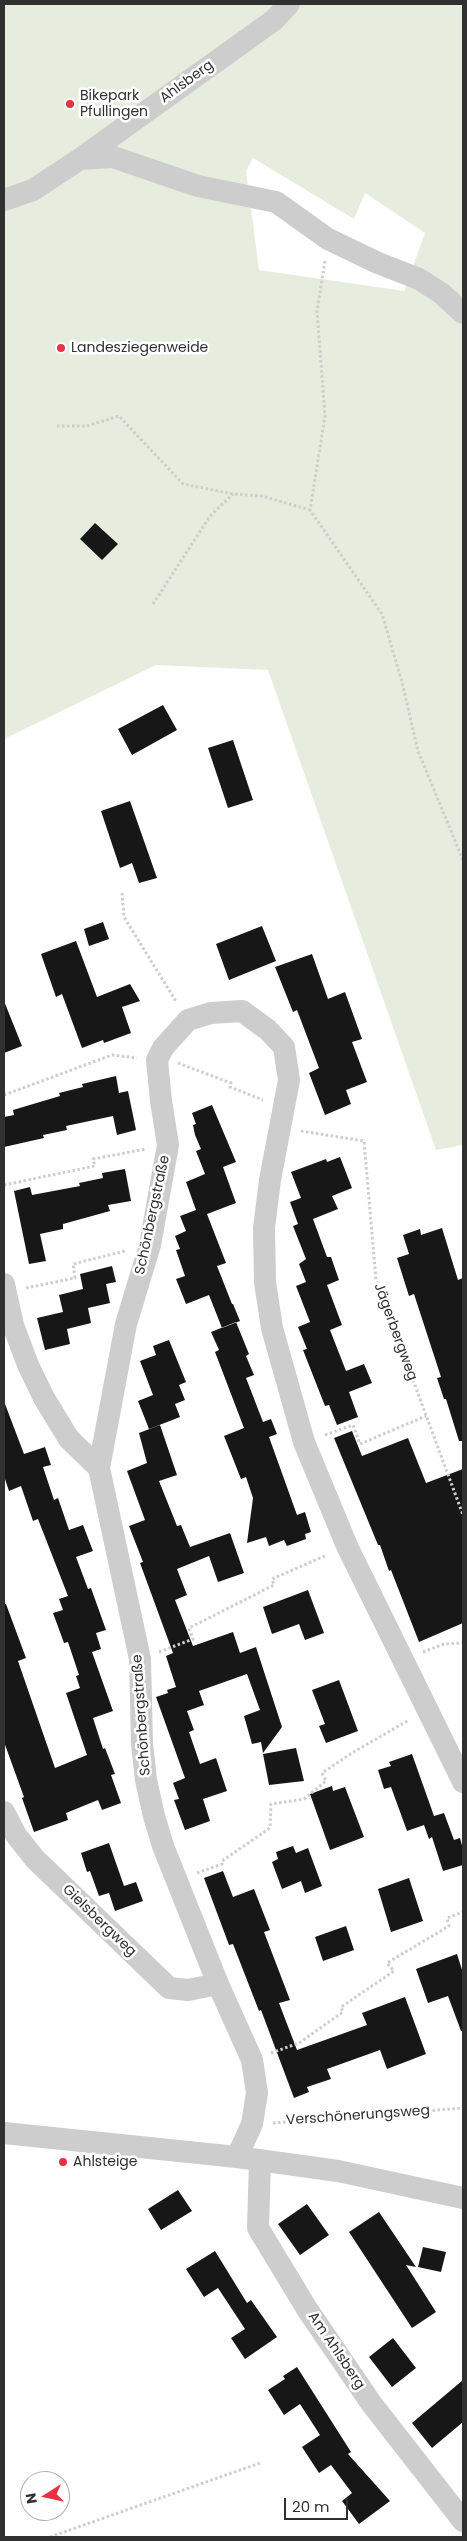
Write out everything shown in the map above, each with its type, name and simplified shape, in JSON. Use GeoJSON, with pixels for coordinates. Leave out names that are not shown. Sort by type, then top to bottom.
{"type":"FeatureCollection","features":[{"type":"Feature","properties":{"kind":"street","name":"Ahlsberg"},"geometry":{"type":"LineString","coordinates":[[4,200],[33,190],[80,159],[274,20],[289,4]]}},
{"type":"Feature","properties":{"kind":"street"},"geometry":{"type":"LineString","coordinates":[[80,159],[113,157],[198,186],[276,202],[328,238],[378,263],[419,279],[441,293],[463,313]]}},
{"type":"Feature","properties":{"kind":"street"},"geometry":{"type":"LineString","coordinates":[[157,1060],[163,1048],[188,1020],[211,1012],[242,1011],[268,1030],[284,1047],[288,1080],[283,1118],[270,1180],[264,1228],[265,1282],[272,1328],[304,1442],[347,1546],[463,1782]]}},
{"type":"Feature","properties":{"kind":"street","name":"Schönbergstraße"},"geometry":{"type":"LineString","coordinates":[[157,1060],[160,1101],[168,1145],[150,1245],[126,1324],[99,1468],[140,1659],[146,1780],[162,1846],[178,1881],[218,1984],[252,2060],[257,2093],[252,2124],[236,2157]]}},
{"type":"Feature","properties":{"kind":"street"},"geometry":{"type":"LineString","coordinates":[[5,1288],[13,1325],[28,1365],[44,1398],[69,1439],[99,1468]]}},
{"type":"Feature","properties":{"kind":"street","name":"Gielsbergweg"},"geometry":{"type":"LineString","coordinates":[[4,1812],[16,1835],[35,1860],[169,1988],[188,1990],[218,1984]]}},
{"type":"Feature","properties":{"kind":"street"},"geometry":{"type":"LineString","coordinates":[[4,2133],[236,2157],[338,2171],[463,2198]]}},
{"type":"Feature","properties":{"kind":"street","name":"Am Ahlsberg"},"geometry":{"type":"LineString","coordinates":[[260,2161],[258,2228],[307,2309],[371,2403],[463,2521]]}},
{"type":"Feature","properties":{"kind":"path"},"geometry":{"type":"LineString","coordinates":[[310,510],[325,416],[317,311],[328,238]]}},
{"type":"Feature","properties":{"kind":"path"},"geometry":{"type":"LineString","coordinates":[[57,426],[87,426],[119,416],[183,484],[233,494],[262,496],[310,510],[382,614],[402,682],[418,752],[463,860]]}},
{"type":"Feature","properties":{"kind":"path"},"geometry":{"type":"LineString","coordinates":[[153,604],[210,516],[233,494]]}},
{"type":"Feature","properties":{"kind":"path"},"geometry":{"type":"LineString","coordinates":[[122,893],[124,918],[188,1020]]}},
{"type":"Feature","properties":{"kind":"path"},"geometry":{"type":"LineString","coordinates":[[4,1095],[112,1055],[173,1061],[231,1083],[230,1087],[283,1118]]}},
{"type":"Feature","properties":{"kind":"path","name":"Jägerbergweg"},"geometry":{"type":"LineString","coordinates":[[283,1118],[364,1141],[376,1280],[463,1515]]}},
{"type":"Feature","properties":{"kind":"path"},"geometry":{"type":"LineString","coordinates":[[4,1185],[95,1166],[93,1158],[168,1145]]}},
{"type":"Feature","properties":{"kind":"path"},"geometry":{"type":"LineString","coordinates":[[5,1288],[75,1278],[72,1264],[150,1245]]}},
{"type":"Feature","properties":{"kind":"path"},"geometry":{"type":"LineString","coordinates":[[304,1442],[353,1425],[360,1444],[426,1416]]}},
{"type":"Feature","properties":{"kind":"path"},"geometry":{"type":"LineString","coordinates":[[140,1659],[193,1639],[189,1628],[274,1586],[272,1579],[347,1546]]}},
{"type":"Feature","properties":{"kind":"path"},"geometry":{"type":"LineString","coordinates":[[402,1660],[444,1644],[463,1643]]}},
{"type":"Feature","properties":{"kind":"path"},"geometry":{"type":"LineString","coordinates":[[178,1881],[222,1864],[222,1861],[270,1828],[271,1804],[304,1799],[326,1781],[322,1773],[352,1753],[428,1710]]}},
{"type":"Feature","properties":{"kind":"path"},"geometry":{"type":"LineString","coordinates":[[252,2060],[299,2043],[343,2012],[340,2008],[394,1971],[387,1963],[449,1926],[447,1918],[463,1912]]}},
{"type":"Feature","properties":{"kind":"path","name":"Verschönerungsweg"},"geometry":{"type":"LineString","coordinates":[[252,2124],[463,2108]]}},
{"type":"Feature","properties":{"kind":"path"},"geometry":{"type":"LineString","coordinates":[[50,2537],[260,2463]]}},
{"type":"Feature","properties":{"kind":"green space"},"geometry":{"type":"Polygon","coordinates":[[[4,4],[463,4],[463,1145],[436,1150],[268,670],[156,665],[4,739],[4,4]],[[253,158],[246,171],[259,270],[404,291],[425,233],[365,193],[354,219],[253,158]]]}},
{"type":"Feature","properties":{"kind":"building"},"geometry":{"type":"Polygon","coordinates":[[[95,523],[118,544],[102,560],[80,539],[95,523]]]}},
{"type":"Feature","properties":{"kind":"building"},"geometry":{"type":"Polygon","coordinates":[[[163,705],[177,730],[132,755],[118,729],[163,705]]]}},
{"type":"Feature","properties":{"kind":"building"},"geometry":{"type":"Polygon","coordinates":[[[233,740],[253,800],[228,808],[208,748],[233,740]]]}},
{"type":"Feature","properties":{"kind":"building"},"geometry":{"type":"Polygon","coordinates":[[[130,801],[157,878],[139,883],[132,863],[120,868],[101,811],[130,801]]]}},
{"type":"Feature","properties":{"kind":"building"},"geometry":{"type":"Polygon","coordinates":[[[103,922],[109,939],[89,946],[84,929],[103,922]]]}},
{"type":"Feature","properties":{"kind":"building"},"geometry":{"type":"Polygon","coordinates":[[[262,926],[276,961],[229,980],[216,944],[262,926]]]}},
{"type":"Feature","properties":{"kind":"building"},"geometry":{"type":"Polygon","coordinates":[[[76,941],[97,997],[130,984],[140,1001],[122,1007],[131,1033],[104,1043],[103,1040],[82,1048],[62,994],[56,997],[41,954],[76,941]]]}},
{"type":"Feature","properties":{"kind":"building"},"geometry":{"type":"Polygon","coordinates":[[[312,954],[328,999],[345,992],[362,1039],[352,1042],[367,1082],[346,1090],[351,1104],[325,1115],[309,1073],[319,1068],[297,1010],[293,1012],[275,967],[312,954]]]}},
{"type":"Feature","properties":{"kind":"building"},"geometry":{"type":"Polygon","coordinates":[[[4,1001],[22,1046],[4,1053],[4,1001]]]}},
{"type":"Feature","properties":{"kind":"building"},"geometry":{"type":"Polygon","coordinates":[[[116,1076],[119,1093],[128,1091],[136,1130],[117,1135],[113,1116],[66,1126],[67,1130],[43,1135],[44,1138],[4,1147],[4,1117],[14,1115],[13,1110],[60,1096],[59,1093],[83,1087],[82,1084],[116,1076]]]}},
{"type":"Feature","properties":{"kind":"building"},"geometry":{"type":"Polygon","coordinates":[[[212,1105],[236,1162],[223,1167],[236,1203],[207,1214],[226,1263],[217,1266],[240,1321],[222,1328],[209,1295],[186,1304],[176,1279],[185,1276],[176,1250],[180,1249],[175,1236],[186,1231],[180,1216],[196,1210],[186,1182],[205,1174],[196,1151],[201,1149],[195,1135],[193,1125],[196,1124],[192,1113],[212,1105]]]}},
{"type":"Feature","properties":{"kind":"building"},"geometry":{"type":"Polygon","coordinates":[[[340,1157],[352,1188],[332,1196],[338,1209],[313,1219],[327,1257],[331,1257],[339,1280],[327,1285],[342,1325],[330,1330],[346,1371],[364,1364],[372,1383],[349,1392],[358,1417],[337,1425],[329,1405],[325,1406],[303,1350],[307,1349],[298,1327],[310,1322],[296,1286],[306,1282],[299,1264],[306,1259],[293,1226],[298,1224],[290,1202],[301,1198],[291,1172],[326,1159],[327,1162],[340,1157]]]}},
{"type":"Feature","properties":{"kind":"building"},"geometry":{"type":"Polygon","coordinates":[[[125,1169],[131,1201],[108,1205],[110,1211],[63,1224],[63,1229],[40,1234],[46,1261],[29,1264],[14,1191],[30,1187],[32,1195],[80,1186],[79,1183],[103,1178],[102,1173],[125,1169]]]}},
{"type":"Feature","properties":{"kind":"building"},"geometry":{"type":"Polygon","coordinates":[[[442,1228],[458,1280],[463,1278],[463,1441],[459,1441],[446,1399],[444,1399],[437,1378],[441,1377],[414,1294],[409,1296],[397,1258],[409,1254],[403,1235],[420,1229],[421,1235],[442,1228]]]}},
{"type":"Feature","properties":{"kind":"building"},"geometry":{"type":"Polygon","coordinates":[[[112,1266],[116,1282],[106,1284],[110,1303],[88,1308],[91,1323],[67,1329],[70,1344],[45,1350],[37,1318],[63,1312],[59,1295],[83,1289],[80,1274],[112,1266]]]}},
{"type":"Feature","properties":{"kind":"building"},"geometry":{"type":"Polygon","coordinates":[[[236,1322],[249,1354],[246,1356],[254,1375],[246,1378],[263,1422],[271,1419],[277,1434],[269,1437],[297,1515],[305,1512],[311,1532],[305,1534],[306,1539],[287,1546],[284,1540],[269,1546],[266,1537],[247,1543],[253,1498],[246,1477],[241,1479],[224,1436],[244,1428],[215,1352],[219,1350],[211,1332],[236,1322]]]}},
{"type":"Feature","properties":{"kind":"building"},"geometry":{"type":"Polygon","coordinates":[[[169,1340],[186,1382],[179,1385],[185,1400],[175,1404],[180,1417],[149,1429],[138,1401],[153,1395],[140,1361],[156,1355],[153,1346],[169,1340]]]}},
{"type":"Feature","properties":{"kind":"building"},"geometry":{"type":"Polygon","coordinates":[[[5,1404],[24,1454],[45,1447],[51,1465],[43,1467],[54,1500],[58,1498],[69,1530],[83,1525],[93,1551],[76,1557],[88,1589],[91,1588],[106,1630],[96,1633],[101,1649],[92,1652],[113,1711],[93,1718],[103,1749],[105,1748],[115,1774],[111,1775],[121,1803],[102,1810],[98,1800],[66,1813],[68,1820],[34,1832],[22,1798],[24,1797],[4,1742],[4,1604],[6,1604],[26,1658],[18,1661],[55,1768],[87,1755],[66,1693],[80,1688],[76,1676],[79,1675],[68,1642],[64,1643],[53,1613],[63,1610],[59,1599],[68,1596],[38,1519],[33,1521],[21,1486],[9,1491],[4,1476],[5,1404]]]}},
{"type":"Feature","properties":{"kind":"building"},"geometry":{"type":"Polygon","coordinates":[[[160,1425],[177,1475],[159,1481],[177,1526],[181,1525],[190,1547],[230,1533],[244,1573],[218,1582],[209,1556],[177,1569],[187,1595],[175,1600],[193,1646],[233,1632],[240,1653],[256,1647],[282,1727],[263,1753],[261,1742],[252,1744],[244,1716],[260,1710],[247,1674],[199,1691],[204,1705],[187,1711],[194,1730],[189,1732],[200,1764],[216,1758],[227,1791],[203,1799],[210,1821],[185,1830],[174,1800],[179,1799],[173,1783],[185,1778],[156,1697],[168,1693],[167,1690],[176,1687],[166,1656],[173,1653],[140,1563],[143,1562],[129,1526],[145,1520],[127,1471],[147,1463],[139,1433],[160,1425]]]}},
{"type":"Feature","properties":{"kind":"building"},"geometry":{"type":"Polygon","coordinates":[[[352,1431],[362,1456],[408,1438],[426,1483],[463,1469],[463,1623],[419,1642],[391,1570],[389,1571],[380,1545],[378,1545],[334,1438],[352,1431]]]}},
{"type":"Feature","properties":{"kind":"building"},"geometry":{"type":"Polygon","coordinates":[[[308,1590],[324,1633],[305,1640],[299,1624],[272,1634],[263,1607],[308,1590]]]}},
{"type":"Feature","properties":{"kind":"building"},"geometry":{"type":"Polygon","coordinates":[[[339,1680],[358,1731],[326,1743],[319,1726],[325,1724],[312,1690],[339,1680]]]}},
{"type":"Feature","properties":{"kind":"building"},"geometry":{"type":"Polygon","coordinates":[[[296,1748],[304,1781],[269,1785],[263,1754],[296,1748]]]}},
{"type":"Feature","properties":{"kind":"building"},"geometry":{"type":"Polygon","coordinates":[[[412,1754],[434,1816],[444,1813],[454,1840],[460,1838],[463,1849],[463,1865],[443,1871],[432,1837],[429,1839],[424,1825],[407,1831],[391,1787],[384,1789],[378,1770],[391,1766],[389,1762],[412,1754]]]}},
{"type":"Feature","properties":{"kind":"building"},"geometry":{"type":"Polygon","coordinates":[[[332,1786],[333,1791],[345,1787],[364,1837],[330,1850],[310,1794],[332,1786]]]}},
{"type":"Feature","properties":{"kind":"building"},"geometry":{"type":"Polygon","coordinates":[[[109,1843],[124,1886],[136,1882],[143,1901],[115,1911],[109,1893],[99,1896],[90,1871],[87,1872],[81,1853],[109,1843]]]}},
{"type":"Feature","properties":{"kind":"building"},"geometry":{"type":"Polygon","coordinates":[[[293,1846],[296,1853],[308,1848],[322,1886],[305,1893],[301,1881],[282,1889],[272,1862],[278,1859],[276,1852],[293,1846]]]}},
{"type":"Feature","properties":{"kind":"building"},"geometry":{"type":"Polygon","coordinates":[[[223,1871],[233,1897],[254,1889],[270,1930],[264,1932],[290,2000],[279,2003],[297,2050],[367,2025],[362,2013],[405,1997],[426,2054],[387,2069],[380,2050],[327,2069],[331,2079],[307,2087],[309,2092],[294,2098],[261,2010],[259,2011],[233,1944],[229,1945],[204,1878],[223,1871]]]}},
{"type":"Feature","properties":{"kind":"building"},"geometry":{"type":"Polygon","coordinates":[[[409,1878],[423,1921],[391,1932],[378,1889],[409,1878]]]}},
{"type":"Feature","properties":{"kind":"building"},"geometry":{"type":"Polygon","coordinates":[[[346,1926],[354,1950],[323,1961],[315,1937],[346,1926]]]}},
{"type":"Feature","properties":{"kind":"building"},"geometry":{"type":"Polygon","coordinates":[[[457,1954],[463,1973],[463,2031],[461,2031],[448,1996],[428,2003],[416,1969],[457,1954]]]}},
{"type":"Feature","properties":{"kind":"building"},"geometry":{"type":"Polygon","coordinates":[[[178,2190],[192,2211],[161,2230],[148,2209],[178,2190]]]}},
{"type":"Feature","properties":{"kind":"building"},"geometry":{"type":"Polygon","coordinates":[[[307,2204],[329,2235],[300,2255],[278,2224],[307,2204]]]}},
{"type":"Feature","properties":{"kind":"building"},"geometry":{"type":"Polygon","coordinates":[[[379,2212],[416,2267],[406,2265],[436,2312],[412,2328],[349,2232],[379,2212]]]}},
{"type":"Feature","properties":{"kind":"building"},"geometry":{"type":"Polygon","coordinates":[[[423,2247],[446,2252],[441,2272],[418,2267],[423,2247]]]}},
{"type":"Feature","properties":{"kind":"building"},"geometry":{"type":"Polygon","coordinates":[[[215,2251],[247,2303],[251,2300],[277,2337],[245,2359],[231,2338],[245,2329],[218,2288],[204,2297],[186,2269],[215,2251]]]}},
{"type":"Feature","properties":{"kind":"building"},"geometry":{"type":"Polygon","coordinates":[[[393,2338],[416,2368],[392,2387],[369,2357],[393,2338]]]}},
{"type":"Feature","properties":{"kind":"building"},"geometry":{"type":"Polygon","coordinates":[[[297,2367],[351,2452],[348,2454],[390,2501],[359,2524],[342,2501],[352,2493],[331,2465],[319,2473],[302,2447],[320,2435],[300,2404],[284,2415],[268,2390],[285,2379],[283,2376],[297,2367]]]}},
{"type":"Feature","properties":{"kind":"building"},"geometry":{"type":"Polygon","coordinates":[[[463,2380],[463,2422],[432,2448],[412,2423],[463,2380]]]}},
{"type":"Feature","properties":{"kind":"place","name":"Bikepark Pfullingen"},"geometry":{"type":"Point","coordinates":[70,104]}},
{"type":"Feature","properties":{"kind":"place","name":"Landesziegenweide"},"geometry":{"type":"Point","coordinates":[61,348]}},
{"type":"Feature","properties":{"kind":"place","name":"Ahlsteige"},"geometry":{"type":"Point","coordinates":[63,2162]}}]}
